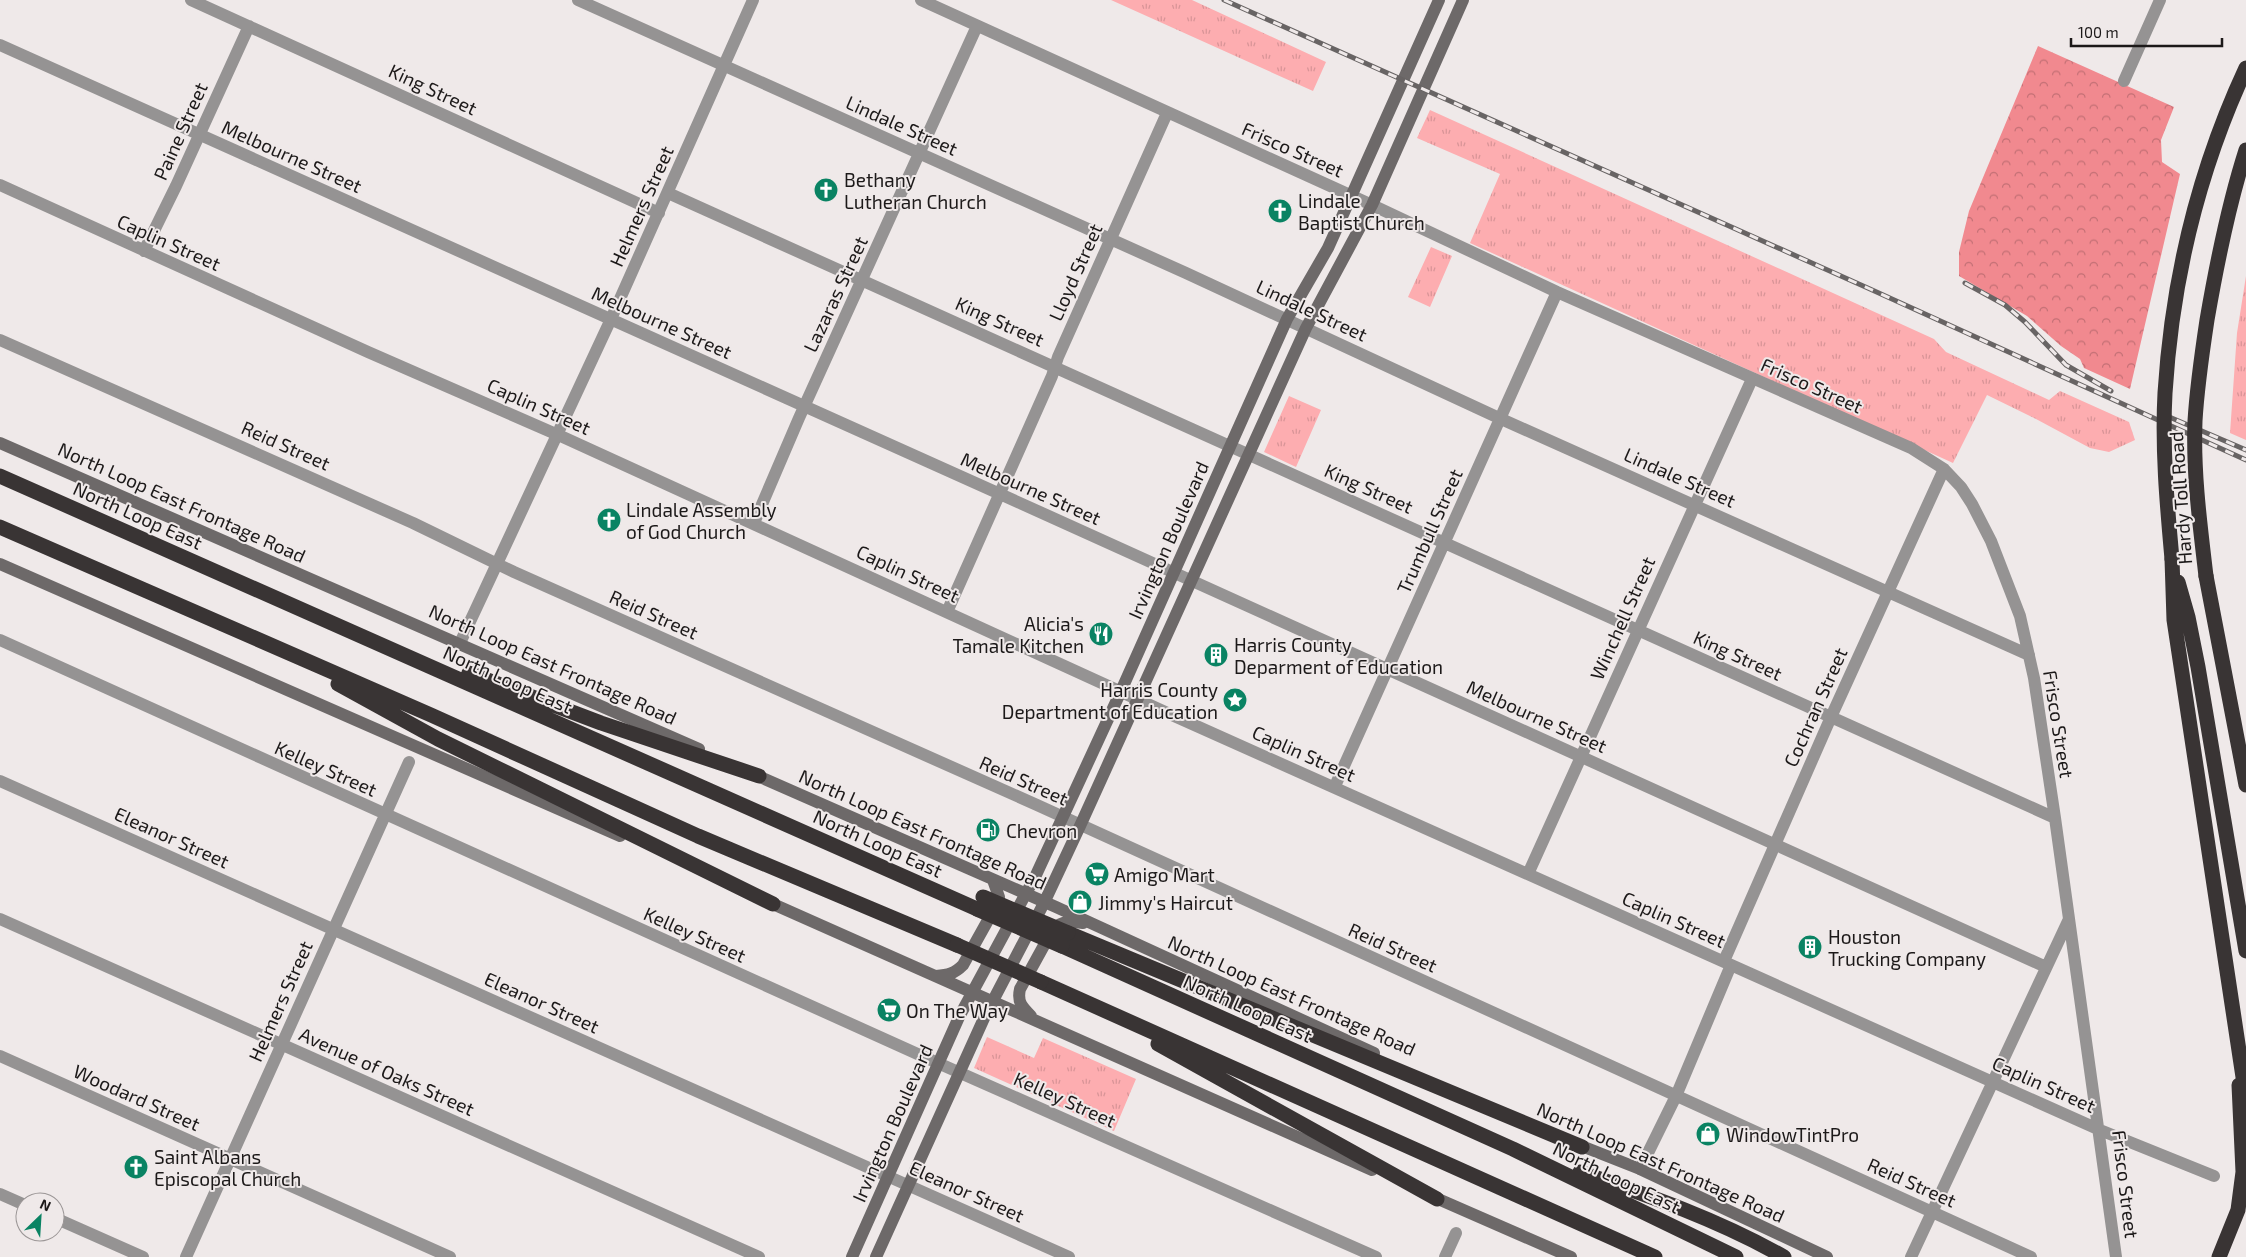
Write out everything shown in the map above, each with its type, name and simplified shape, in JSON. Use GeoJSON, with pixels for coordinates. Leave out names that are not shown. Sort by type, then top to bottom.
{"type":"FeatureCollection","features":[{"type":"Feature","properties":{"kind":"highway","name":"Hardy Toll Road"},"geometry":{"type":"LineString","coordinates":[[2172,559],[2164,444],[2165,393],[2180,278],[2201,185],[2213,146],[2246,68]]}},
{"type":"Feature","properties":{"kind":"highway","name":"Hardy Toll Road"},"geometry":{"type":"LineString","coordinates":[[2246,150],[2231,196],[2215,269],[2202,352],[2195,421],[2196,493],[2206,576],[2246,785]]}},
{"type":"Feature","properties":{"kind":"highway","name":"North Loop East"},"geometry":{"type":"LineString","coordinates":[[0,476],[940,893],[980,903],[1065,940],[1513,1149],[1736,1257]]}},
{"type":"Feature","properties":{"kind":"highway"},"geometry":{"type":"LineString","coordinates":[[0,527],[431,715],[707,839],[1041,982],[1655,1257]]}},
{"type":"Feature","properties":{"kind":"highway"},"geometry":{"type":"LineString","coordinates":[[2172,559],[2188,617],[2198,667],[2246,951]]}},
{"type":"Feature","properties":{"kind":"highway"},"geometry":{"type":"LineString","coordinates":[[2172,559],[2174,620],[2246,1097]]}},
{"type":"Feature","properties":{"kind":"highway"},"geometry":{"type":"LineString","coordinates":[[302,609],[600,723],[759,776]]}},
{"type":"Feature","properties":{"kind":"highway"},"geometry":{"type":"LineString","coordinates":[[260,641],[438,739],[773,904]]}},
{"type":"Feature","properties":{"kind":"highway"},"geometry":{"type":"LineString","coordinates":[[1065,940],[1582,1147]]}},
{"type":"Feature","properties":{"kind":"highway"},"geometry":{"type":"LineString","coordinates":[[1067,994],[1436,1198]]}},
{"type":"Feature","properties":{"kind":"highway"},"geometry":{"type":"LineString","coordinates":[[2219,1257],[2238,1210],[2244,1172],[2238,1054]]}},
{"type":"Feature","properties":{"kind":"highway"},"geometry":{"type":"LineString","coordinates":[[1513,1149],[1665,1201],[1784,1257]]}},
{"type":"Feature","properties":{"kind":"highway"},"geometry":{"type":"LineString","coordinates":[[1592,1228],[1633,1257]]}},
{"type":"Feature","properties":{"kind":"main road","name":"Irvington Boulevard"},"geometry":{"type":"LineString","coordinates":[[852,1257],[959,1017],[1026,894],[1121,691],[1287,320],[1328,248],[1439,0]]}},
{"type":"Feature","properties":{"kind":"main road","name":"Irvington Boulevard"},"geometry":{"type":"LineString","coordinates":[[876,1257],[959,1072],[1044,903],[1080,826],[1306,328],[1372,205],[1463,0]]}},
{"type":"Feature","properties":{"kind":"main road"},"geometry":{"type":"LineString","coordinates":[[1419,43],[1439,52]]}},
{"type":"Feature","properties":{"kind":"main road"},"geometry":{"type":"LineString","coordinates":[[1369,154],[1390,163]]}},
{"type":"Feature","properties":{"kind":"main road","name":"North Loop East Frontage Road"},"geometry":{"type":"LineString","coordinates":[[0,443],[1026,894],[1088,924],[1582,1147],[1640,1169],[1827,1257]]}},
{"type":"Feature","properties":{"kind":"main road"},"geometry":{"type":"LineString","coordinates":[[0,564],[1571,1257]]}},
{"type":"Feature","properties":{"kind":"main road"},"geometry":{"type":"LineString","coordinates":[[934,976],[948,975],[956,972],[963,965],[997,904],[999,897],[992,880]]}},
{"type":"Feature","properties":{"kind":"main road"},"geometry":{"type":"LineString","coordinates":[[1035,1020],[1022,1006],[1018,998],[1020,989],[1053,929],[1059,924],[1070,921],[1088,924]]}},
{"type":"Feature","properties":{"kind":"street","name":"King Street"},"geometry":{"type":"LineString","coordinates":[[191,0],[659,213]]}},
{"type":"Feature","properties":{"kind":"street","name":"Lindale Street"},"geometry":{"type":"LineString","coordinates":[[578,0],[1110,239],[1499,418],[1695,504],[2029,655]]}},
{"type":"Feature","properties":{"kind":"street","name":"Helmers Street"},"geometry":{"type":"LineString","coordinates":[[460,644],[611,319],[753,0]]}},
{"type":"Feature","properties":{"kind":"street","name":"Frisco Street"},"geometry":{"type":"LineString","coordinates":[[921,0],[1351,195],[1557,292],[1911,448],[1944,469],[1961,487],[1991,541],[2020,616],[2029,655],[2055,818],[2100,1130],[2116,1257]]}},
{"type":"Feature","properties":{"kind":"street"},"geometry":{"type":"LineString","coordinates":[[2124,81],[2159,0]]}},
{"type":"Feature","properties":{"kind":"street","name":"Paine Street"},"geometry":{"type":"LineString","coordinates":[[144,251],[176,186],[198,134],[249,26]]}},
{"type":"Feature","properties":{"kind":"street","name":"Lazaras Street"},"geometry":{"type":"LineString","coordinates":[[754,523],[804,407],[977,26]]}},
{"type":"Feature","properties":{"kind":"street","name":"Melbourne Street"},"geometry":{"type":"LineString","coordinates":[[0,45],[1775,843],[2046,967]]}},
{"type":"Feature","properties":{"kind":"street","name":"Lloyd Street"},"geometry":{"type":"LineString","coordinates":[[947,612],[1167,113]]}},
{"type":"Feature","properties":{"kind":"street","name":"Caplin Street"},"geometry":{"type":"LineString","coordinates":[[0,185],[754,523],[1138,699],[1528,874],[2100,1130],[2214,1176]]}},
{"type":"Feature","properties":{"kind":"street","name":"King Street"},"geometry":{"type":"LineString","coordinates":[[668,193],[2055,818]]}},
{"type":"Feature","properties":{"kind":"street","name":"Trumbull Street"},"geometry":{"type":"LineString","coordinates":[[1334,786],[1557,292]]}},
{"type":"Feature","properties":{"kind":"street","name":"Reid Street"},"geometry":{"type":"LineString","coordinates":[[0,340],[413,523],[498,564],[1062,817],[2031,1257]]}},
{"type":"Feature","properties":{"kind":"street","name":"Winchell Street"},"geometry":{"type":"LineString","coordinates":[[1528,874],[1752,379]]}},
{"type":"Feature","properties":{"kind":"street","name":"Cochran Street"},"geometry":{"type":"LineString","coordinates":[[1640,1169],[1676,1096],[1775,843],[1944,469]]}},
{"type":"Feature","properties":{"kind":"street","name":"Kelley Street"},"geometry":{"type":"LineString","coordinates":[[0,640],[939,1064],[1376,1257]]}},
{"type":"Feature","properties":{"kind":"street","name":"Helmers Street"},"geometry":{"type":"LineString","coordinates":[[186,1257],[410,762]]}},
{"type":"Feature","properties":{"kind":"street","name":"Eleanor Street"},"geometry":{"type":"LineString","coordinates":[[0,781],[1069,1257]]}},
{"type":"Feature","properties":{"kind":"street"},"geometry":{"type":"LineString","coordinates":[[1912,1257],[2069,919]]}},
{"type":"Feature","properties":{"kind":"street","name":"Avenue of Oaks Street"},"geometry":{"type":"LineString","coordinates":[[0,920],[759,1257]]}},
{"type":"Feature","properties":{"kind":"street","name":"Woodard Street"},"geometry":{"type":"LineString","coordinates":[[0,1056],[450,1257]]}},
{"type":"Feature","properties":{"kind":"street"},"geometry":{"type":"LineString","coordinates":[[0,1194],[15,1201]]}},
{"type":"Feature","properties":{"kind":"street"},"geometry":{"type":"LineString","coordinates":[[65,1222],[143,1257]]}},
{"type":"Feature","properties":{"kind":"street"},"geometry":{"type":"LineString","coordinates":[[1445,1257],[1456,1233]]}},
{"type":"Feature","properties":{"kind":"green space"},"geometry":{"type":"Polygon","coordinates":[[[1111,0],[1192,0],[1326,62],[1313,91],[1111,0]]]}},
{"type":"Feature","properties":{"kind":"green space"},"geometry":{"type":"Polygon","coordinates":[[[2038,46],[2174,107],[2161,140],[2162,162],[2180,174],[2130,389],[2084,368],[2080,359],[2061,346],[2027,316],[1959,276],[1959,252],[1969,211],[2038,46]]]}},
{"type":"Feature","properties":{"kind":"green space"},"geometry":{"type":"Polygon","coordinates":[[[1430,110],[1934,339],[1946,352],[2049,400],[2060,391],[2129,422],[2135,440],[2109,452],[2090,448],[1987,395],[1953,463],[1470,243],[1500,174],[1417,138],[1430,110]]]}},
{"type":"Feature","properties":{"kind":"green space"},"geometry":{"type":"Polygon","coordinates":[[[1431,247],[1452,256],[1430,307],[1408,297],[1431,247]]]}},
{"type":"Feature","properties":{"kind":"green space"},"geometry":{"type":"Polygon","coordinates":[[[2246,276],[2246,440],[2230,433],[2237,333],[2246,276]]]}},
{"type":"Feature","properties":{"kind":"green space"},"geometry":{"type":"Polygon","coordinates":[[[1289,396],[1321,410],[1296,467],[1264,452],[1289,396]]]}},
{"type":"Feature","properties":{"kind":"green space"},"geometry":{"type":"Polygon","coordinates":[[[987,1037],[1034,1058],[1043,1038],[1136,1079],[1114,1131],[974,1068],[987,1037]]]}},
{"type":"Feature","properties":{"kind":"railway"},"geometry":{"type":"LineString","coordinates":[[1224,0],[1870,289],[2246,460]]}},
{"type":"Feature","properties":{"kind":"railway"},"geometry":{"type":"LineString","coordinates":[[1965,283],[2005,305],[2025,322],[2066,365],[2111,391]]}},
{"type":"Feature","properties":{"kind":"railway"},"geometry":{"type":"LineString","coordinates":[[2160,413],[2246,450]]}},
{"type":"Feature","properties":{"kind":"place","name":"Bethany Lutheran Church"},"geometry":{"type":"Point","coordinates":[826,190]}},
{"type":"Feature","properties":{"kind":"place","name":"Lindale Baptist Church"},"geometry":{"type":"Point","coordinates":[1280,211]}},
{"type":"Feature","properties":{"kind":"place","name":"Lindale Assembly of God Church"},"geometry":{"type":"Point","coordinates":[609,520]}},
{"type":"Feature","properties":{"kind":"place","name":"Alicia's Tamale Kitchen"},"geometry":{"type":"Point","coordinates":[1101,634]}},
{"type":"Feature","properties":{"kind":"place","name":"Harris County Deparment of Education"},"geometry":{"type":"Point","coordinates":[1216,655]}},
{"type":"Feature","properties":{"kind":"place","name":"Harris County Department of Education"},"geometry":{"type":"Point","coordinates":[1235,700]}},
{"type":"Feature","properties":{"kind":"place","name":"Chevron"},"geometry":{"type":"Point","coordinates":[988,830]}},
{"type":"Feature","properties":{"kind":"place","name":"Amigo Mart"},"geometry":{"type":"Point","coordinates":[1097,874]}},
{"type":"Feature","properties":{"kind":"place","name":"Jimmy's Haircut"},"geometry":{"type":"Point","coordinates":[1080,902]}},
{"type":"Feature","properties":{"kind":"place","name":"Houston Trucking Company"},"geometry":{"type":"Point","coordinates":[1810,947]}},
{"type":"Feature","properties":{"kind":"place","name":"On The Way"},"geometry":{"type":"Point","coordinates":[889,1010]}},
{"type":"Feature","properties":{"kind":"place","name":"WindowTintPro"},"geometry":{"type":"Point","coordinates":[1708,1134]}},
{"type":"Feature","properties":{"kind":"place","name":"Saint Albans Episcopal Church"},"geometry":{"type":"Point","coordinates":[136,1167]}}]}
